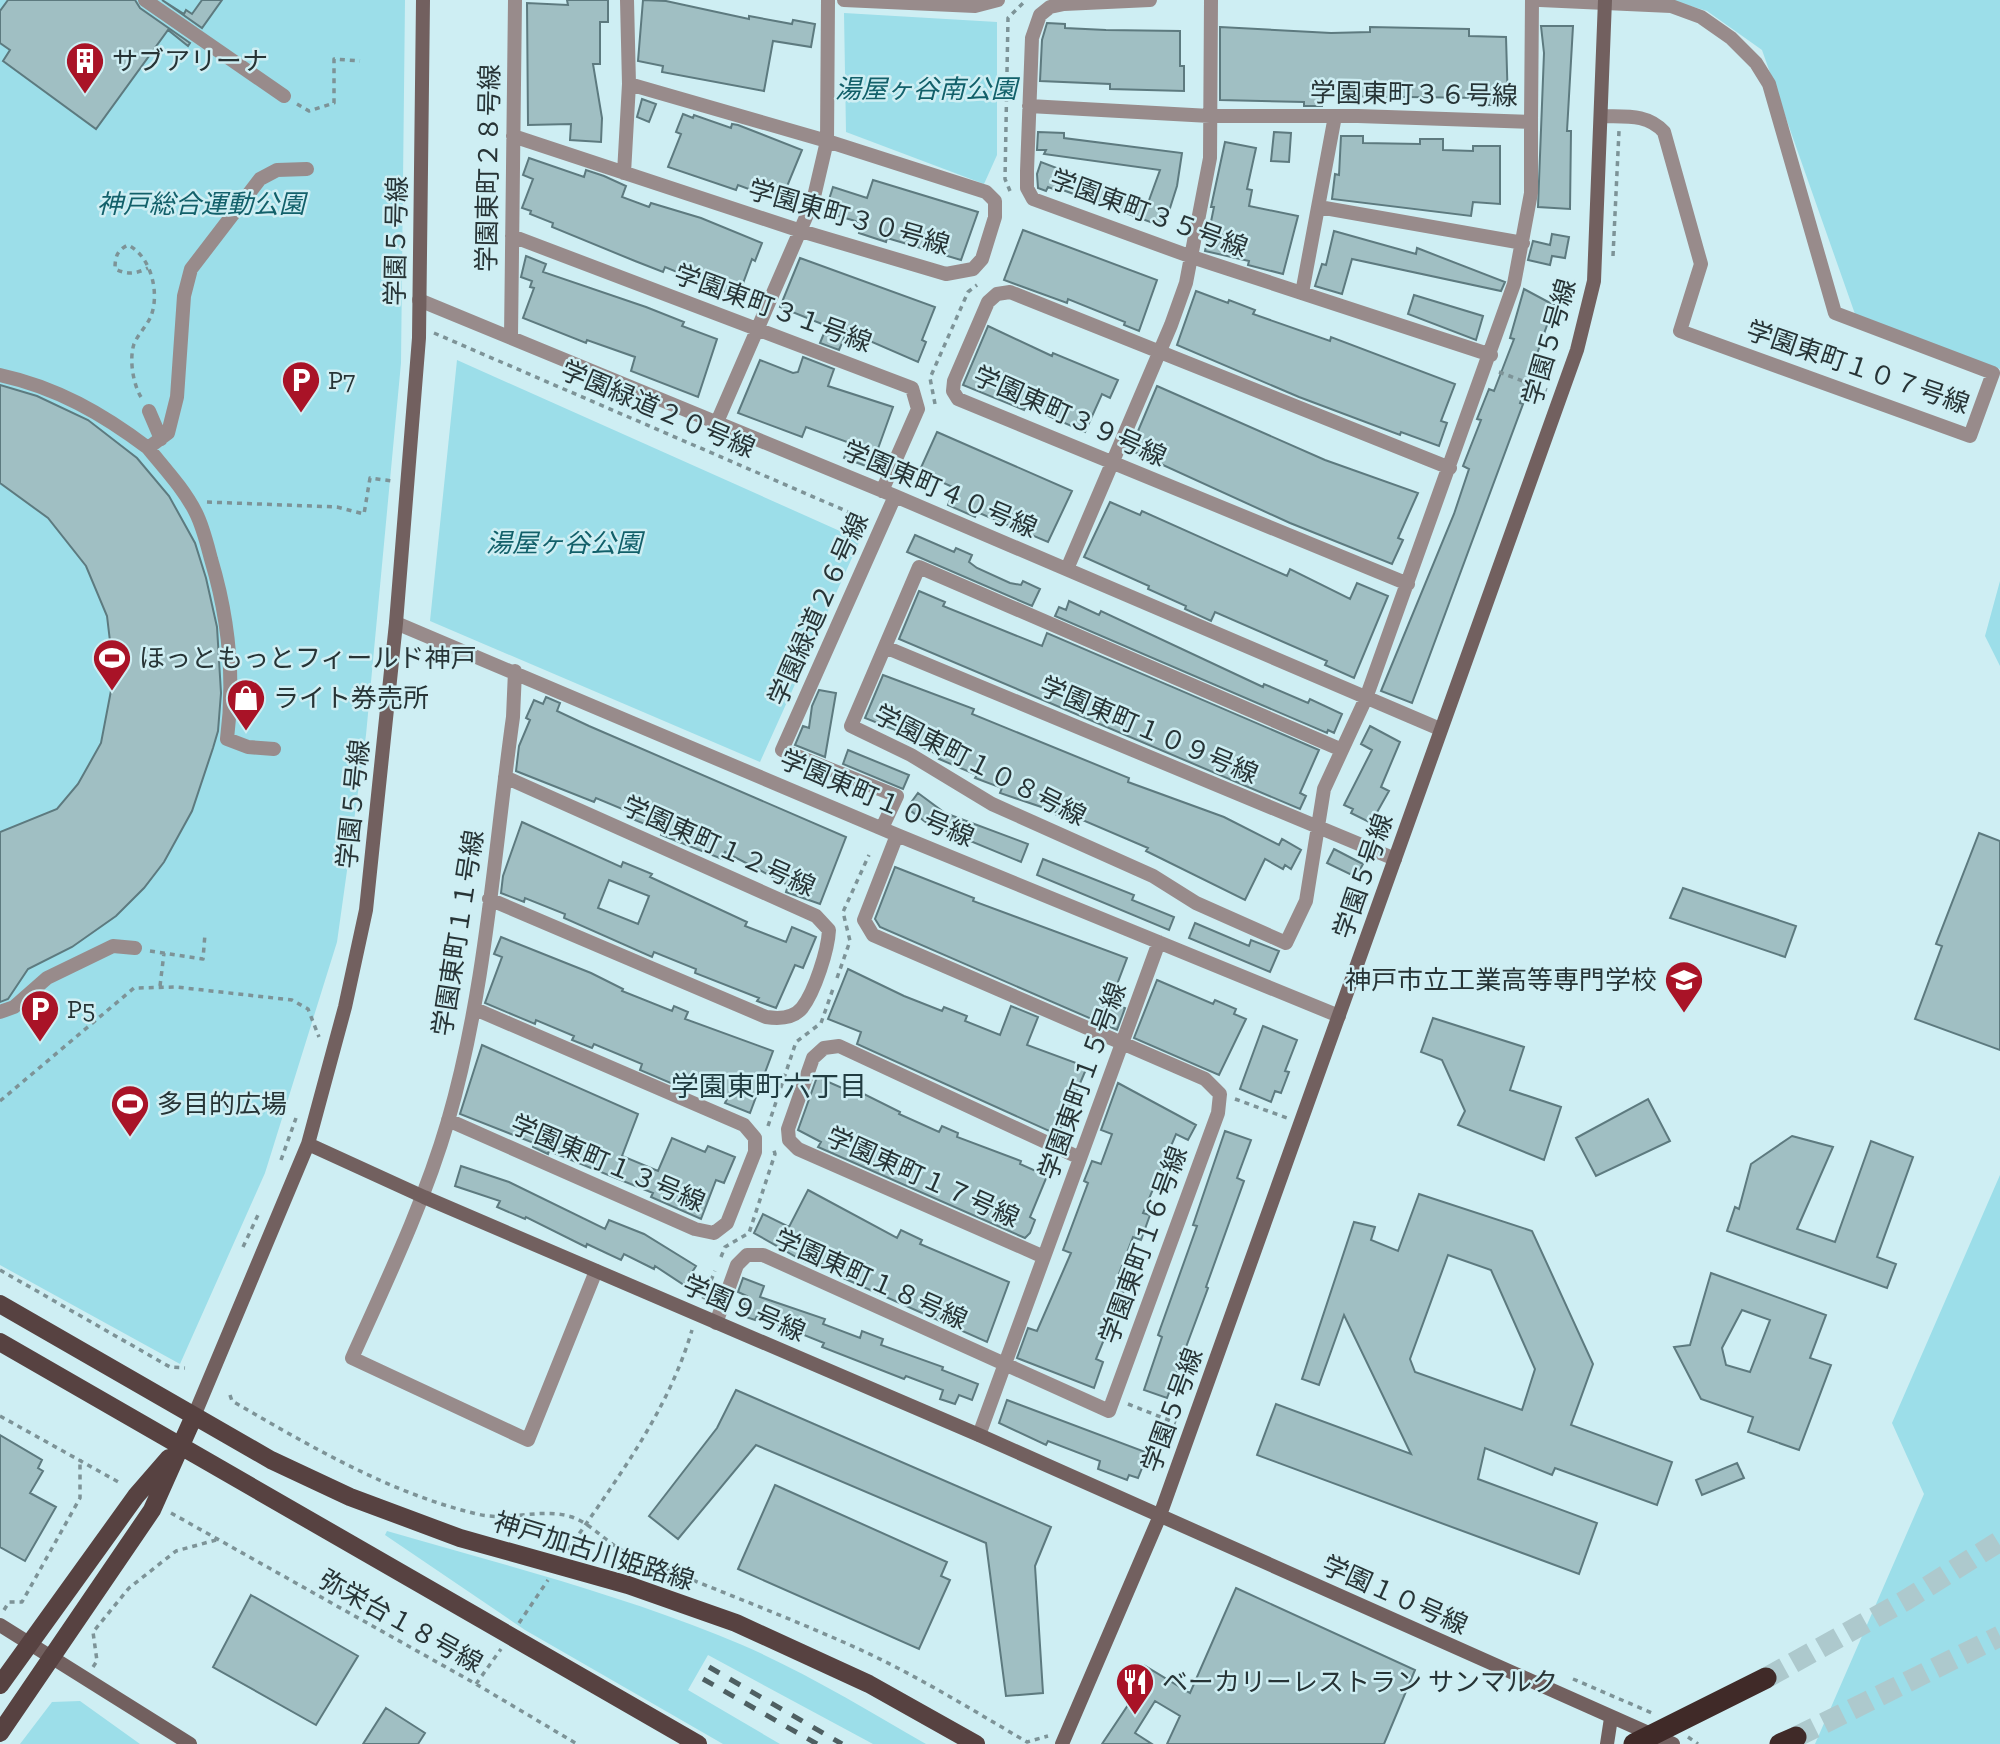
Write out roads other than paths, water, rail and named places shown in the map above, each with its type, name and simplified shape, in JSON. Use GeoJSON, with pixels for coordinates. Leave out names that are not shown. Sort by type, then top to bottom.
{"type":"FeatureCollection","features":[{"type":"Feature","properties":{"kind":"highway"},"geometry":{"type":"LineString","coordinates":[[1634,1744],[1766,1678]]}},
{"type":"Feature","properties":{"kind":"main road","name":"神戸加古川姫路線"},"geometry":{"type":"LineString","coordinates":[[0,1304],[296,1473],[404,1518],[486,1546],[628,1585],[790,1646],[869,1684],[976,1744]]}},
{"type":"Feature","properties":{"kind":"main road"},"geometry":{"type":"LineString","coordinates":[[0,1342],[698,1744]]}},
{"type":"Feature","properties":{"kind":"main road"},"geometry":{"type":"LineString","coordinates":[[0,1733],[152,1510],[194,1416]]}},
{"type":"Feature","properties":{"kind":"main road"},"geometry":{"type":"LineString","coordinates":[[0,1685],[135,1496],[180,1446]]}},
{"type":"Feature","properties":{"kind":"street"},"geometry":{"type":"LineString","coordinates":[[145,0],[284,96]]}},
{"type":"Feature","properties":{"kind":"street","name":"学園５号線"},"geometry":{"type":"LineString","coordinates":[[194,1416],[308,1144],[345,1007],[366,910],[396,623],[419,327],[423,0]]}},
{"type":"Feature","properties":{"kind":"street","name":"学園東町２８号線"},"geometry":{"type":"LineString","coordinates":[[511,337],[514,0]]}},
{"type":"Feature","properties":{"kind":"street"},"geometry":{"type":"LineString","coordinates":[[624,173],[629,83],[627,0]]}},
{"type":"Feature","properties":{"kind":"street"},"geometry":{"type":"LineString","coordinates":[[718,422],[813,201],[827,141],[828,0]]}},
{"type":"Feature","properties":{"kind":"street"},"geometry":{"type":"LineString","coordinates":[[844,0],[975,6],[999,0]]}},
{"type":"Feature","properties":{"kind":"street","name":"学園東町３５号線"},"geometry":{"type":"LineString","coordinates":[[1150,0],[1064,4],[1050,7],[1040,15],[1032,37],[1029,106],[1027,188],[1033,199],[1489,361]]}},
{"type":"Feature","properties":{"kind":"street"},"geometry":{"type":"LineString","coordinates":[[1067,569],[1160,353],[1186,283],[1210,158],[1212,0]]}},
{"type":"Feature","properties":{"kind":"street"},"geometry":{"type":"LineString","coordinates":[[1531,122],[1532,0]]}},
{"type":"Feature","properties":{"kind":"street"},"geometry":{"type":"LineString","coordinates":[[1540,0],[1605,2]]}},
{"type":"Feature","properties":{"kind":"street","name":"学園５号線"},"geometry":{"type":"LineString","coordinates":[[1062,1744],[1159,1518],[1577,350],[1594,281],[1605,2]]}},
{"type":"Feature","properties":{"kind":"street","name":"学園東町１０７号線"},"geometry":{"type":"LineString","coordinates":[[1601,116],[1644,118],[1655,122],[1664,132],[1701,264],[1680,331],[1970,436],[1993,373],[1835,313],[1769,84],[1756,63],[1731,38],[1701,17],[1671,6],[1605,2]]}},
{"type":"Feature","properties":{"kind":"street","name":"学園東町３０号線"},"geometry":{"type":"LineString","coordinates":[[513,136],[800,231],[946,274],[972,270],[982,259],[996,217],[995,201],[986,192],[827,141],[629,83]]}},
{"type":"Feature","properties":{"kind":"street","name":"学園東町３６号線"},"geometry":{"type":"LineString","coordinates":[[1029,106],[1210,116],[1335,116],[1531,122],[1531,193],[1514,284],[1489,361],[1366,698]]}},
{"type":"Feature","properties":{"kind":"street"},"geometry":{"type":"LineString","coordinates":[[1302,293],[1335,116]]}},
{"type":"Feature","properties":{"kind":"street"},"geometry":{"type":"LineString","coordinates":[[154,444],[168,433],[177,397],[184,296],[191,270],[260,179],[276,170],[307,170]]}},
{"type":"Feature","properties":{"kind":"street"},"geometry":{"type":"LineString","coordinates":[[1319,207],[1523,243]]}},
{"type":"Feature","properties":{"kind":"street","name":"学園東町３１号線"},"geometry":{"type":"LineString","coordinates":[[512,236],[912,388],[918,409],[889,494]]}},
{"type":"Feature","properties":{"kind":"street","name":"学園東町３９号線"},"geometry":{"type":"LineString","coordinates":[[1408,584],[958,399],[953,391],[954,381],[988,302],[997,294],[1010,292],[1450,468]]}},
{"type":"Feature","properties":{"kind":"street","name":"学園東町４０号線"},"geometry":{"type":"LineString","coordinates":[[419,300],[718,422],[1440,729]]}},
{"type":"Feature","properties":{"kind":"street"},"geometry":{"type":"LineString","coordinates":[[0,375],[23,380],[77,401],[154,444],[193,500],[209,550],[229,635],[231,702],[222,737],[248,747],[274,750]]}},
{"type":"Feature","properties":{"kind":"street"},"geometry":{"type":"LineString","coordinates":[[149,411],[154,444]]}},
{"type":"Feature","properties":{"kind":"street","name":"学園緑道２６号線"},"geometry":{"type":"LineString","coordinates":[[882,828],[897,796],[782,750],[882,527],[889,494]]}},
{"type":"Feature","properties":{"kind":"street","name":"学園東町１０８号線"},"geometry":{"type":"LineString","coordinates":[[1342,750],[919,567],[851,726],[911,755],[992,804],[1153,876],[1196,903],[1286,943],[1306,901],[1324,789],[1342,750],[1366,698]]}},
{"type":"Feature","properties":{"kind":"street","name":"学園東町１０号線"},"geometry":{"type":"LineString","coordinates":[[396,623],[515,671],[897,835],[1339,1016]]}},
{"type":"Feature","properties":{"kind":"street","name":"学園東町１０９号線"},"geometry":{"type":"LineString","coordinates":[[885,647],[1395,859]]}},
{"type":"Feature","properties":{"kind":"street","name":"学園東町１１号線"},"geometry":{"type":"LineString","coordinates":[[515,671],[505,777],[475,1009],[448,1120],[424,1197],[352,1357],[528,1440],[596,1272]]}},
{"type":"Feature","properties":{"kind":"street","name":"学園東町１２号線"},"geometry":{"type":"LineString","coordinates":[[489,899],[766,1017],[782,1019],[801,1009],[828,949],[829,930],[816,916],[505,777]]}},
{"type":"Feature","properties":{"kind":"street"},"geometry":{"type":"LineString","coordinates":[[897,835],[867,905],[864,920],[873,935],[1122,1042]]}},
{"type":"Feature","properties":{"kind":"street","name":"学園東町１５号線"},"geometry":{"type":"LineString","coordinates":[[979,1435],[1159,942]]}},
{"type":"Feature","properties":{"kind":"street"},"geometry":{"type":"LineString","coordinates":[[0,1012],[14,1007],[47,978],[113,946],[135,948]]}},
{"type":"Feature","properties":{"kind":"street","name":"学園東町１３号線"},"geometry":{"type":"LineString","coordinates":[[448,1120],[695,1229],[714,1233],[727,1223],[755,1152],[755,1138],[744,1125],[475,1009]]}},
{"type":"Feature","properties":{"kind":"street","name":"学園東町１６号線"},"geometry":{"type":"LineString","coordinates":[[1004,1366],[1109,1410],[1218,1113],[1220,1094],[1206,1079],[1122,1042]]}},
{"type":"Feature","properties":{"kind":"street","name":"学園東町１７号線"},"geometry":{"type":"LineString","coordinates":[[1044,1257],[798,1149],[789,1140],[788,1129],[813,1058],[824,1048],[839,1045],[1080,1157]]}},
{"type":"Feature","properties":{"kind":"street","name":"学園９号線"},"geometry":{"type":"LineString","coordinates":[[308,1144],[596,1272],[979,1435],[1159,1518]]}},
{"type":"Feature","properties":{"kind":"street","name":"学園東町１８号線"},"geometry":{"type":"LineString","coordinates":[[716,1323],[737,1265],[747,1255],[763,1255],[1004,1366]]}},
{"type":"Feature","properties":{"kind":"street","name":"学園１０号線"},"geometry":{"type":"LineString","coordinates":[[1159,1518],[1611,1718],[1680,1740]]}},
{"type":"Feature","properties":{"kind":"street"},"geometry":{"type":"LineString","coordinates":[[0,1625],[190,1744]]}},
{"type":"Feature","properties":{"kind":"street"},"geometry":{"type":"LineString","coordinates":[[1607,1744],[1611,1718]]}},
{"type":"Feature","properties":{"kind":"tunnel"},"geometry":{"type":"LineString","coordinates":[[1766,1678],[1906,1600],[2000,1541]]}},
{"type":"Feature","properties":{"kind":"tunnel"},"geometry":{"type":"LineString","coordinates":[[1796,1737],[2000,1636]]}},
{"type":"Feature","properties":{"kind":"railway"},"geometry":{"type":"LineString","coordinates":[[709,1667],[842,1744]]}},
{"type":"Feature","properties":{"kind":"railway"},"geometry":{"type":"LineString","coordinates":[[703,1679],[817,1744]]}},
{"type":"Feature","properties":{"kind":"place","name":"サブアリーナ"},"geometry":{"type":"Point","coordinates":[85,95]}},
{"type":"Feature","properties":{"kind":"place","name":"P7"},"geometry":{"type":"Point","coordinates":[301,414]}},
{"type":"Feature","properties":{"kind":"place","name":"ほっともっとフィールド神戸"},"geometry":{"type":"Point","coordinates":[112,692]}},
{"type":"Feature","properties":{"kind":"place","name":"ライト券売所"},"geometry":{"type":"Point","coordinates":[246,732]}},
{"type":"Feature","properties":{"kind":"place","name":"神戸市立工業高等専門学校"},"geometry":{"type":"Point","coordinates":[1684,1014]}},
{"type":"Feature","properties":{"kind":"place","name":"P5"},"geometry":{"type":"Point","coordinates":[40,1043]}},
{"type":"Feature","properties":{"kind":"place","name":"多目的広場"},"geometry":{"type":"Point","coordinates":[130,1138]}},
{"type":"Feature","properties":{"kind":"place","name":"ベーカリーレストラン サンマルク"},"geometry":{"type":"Point","coordinates":[1135,1716]}},
{"type":"Feature","properties":{"kind":"district","name":"学園東町六丁目"},"geometry":{"type":"Point","coordinates":[769,1086]}},
{"type":"Feature","properties":{"kind":"park label","name":"湯屋ヶ谷南公園"},"geometry":{"type":"Point","coordinates":[926,89]}},
{"type":"Feature","properties":{"kind":"park label","name":"神戸総合運動公園"},"geometry":{"type":"Point","coordinates":[201,204]}},
{"type":"Feature","properties":{"kind":"park label","name":"湯屋ヶ谷公園"},"geometry":{"type":"Point","coordinates":[564,543]}}]}
